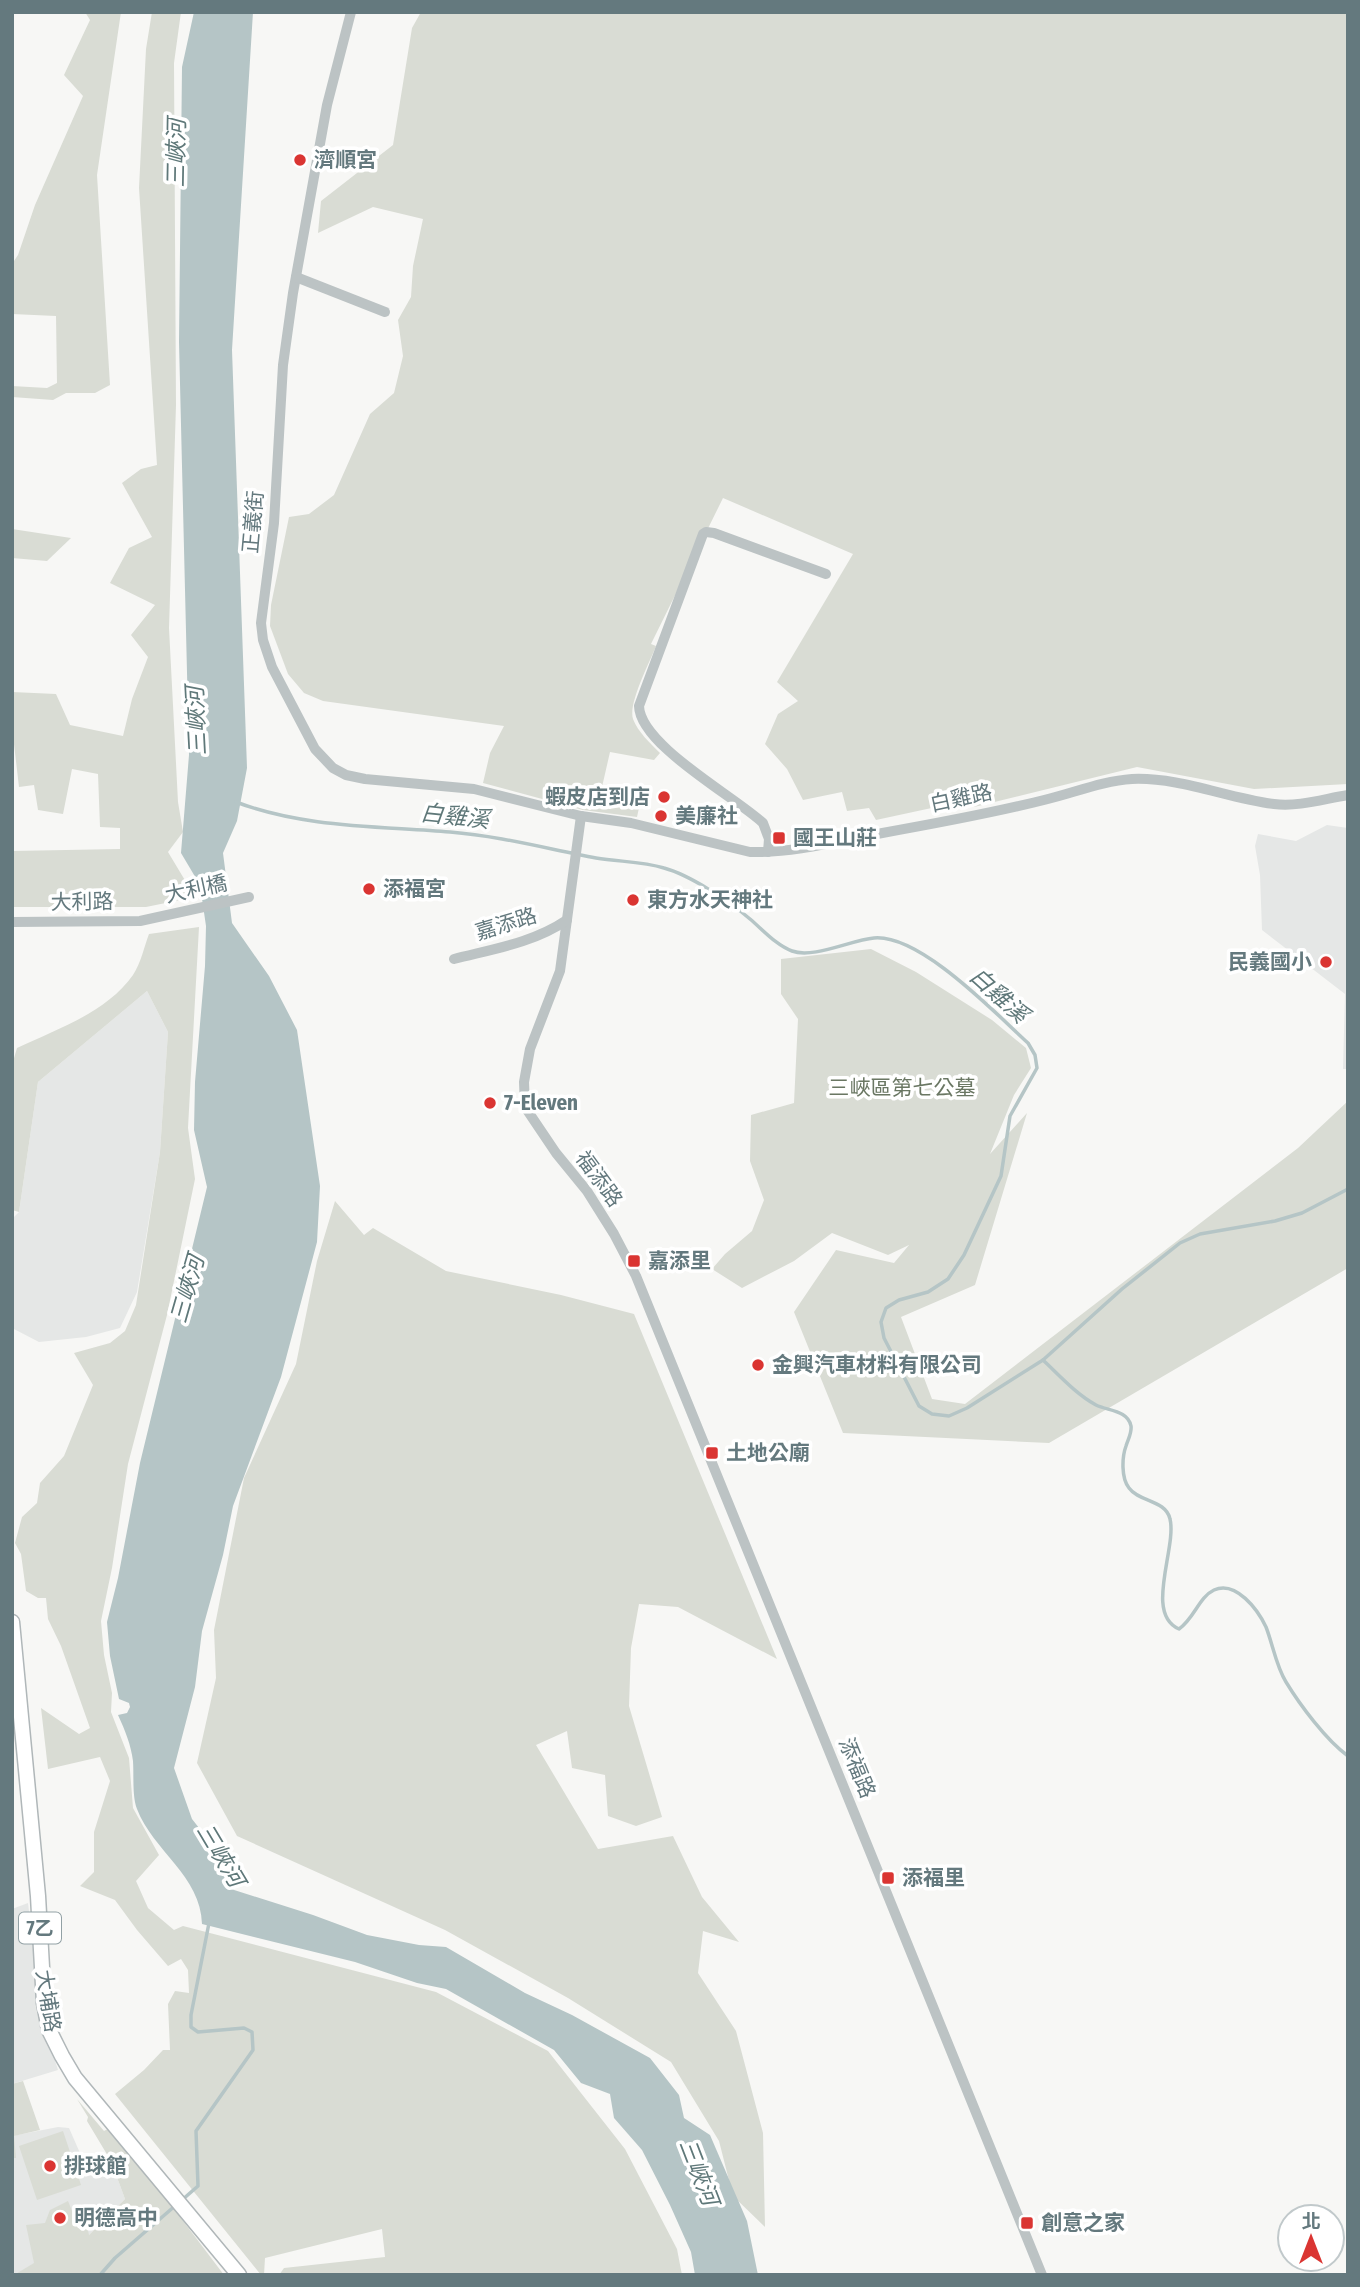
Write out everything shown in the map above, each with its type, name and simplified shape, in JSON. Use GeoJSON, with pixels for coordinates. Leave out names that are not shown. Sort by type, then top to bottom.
{"type":"FeatureCollection","features":[{"type":"Feature","properties":{"kind":"main road","name":"大埔路"},"geometry":{"type":"LineString","coordinates":[[12,1622],[38,1896],[44,2003],[49,2030],[75,2078],[239,2275]]}},
{"type":"Feature","properties":{"kind":"street","name":"正義街"},"geometry":{"type":"LineString","coordinates":[[351,12],[327,105],[283,365],[274,523],[261,623],[265,647],[285,692],[324,760],[346,775],[474,789],[581,816]]}},
{"type":"Feature","properties":{"kind":"street"},"geometry":{"type":"LineString","coordinates":[[296,277],[385,312]]}},
{"type":"Feature","properties":{"kind":"street"},"geometry":{"type":"LineString","coordinates":[[768,852],[769,839],[763,823],[670,751],[644,724],[639,715],[639,706],[703,534],[715,533],[826,574]]}},
{"type":"Feature","properties":{"kind":"street","name":"白雞路"},"geometry":{"type":"LineString","coordinates":[[581,816],[657,828],[736,850],[768,852],[808,848],[939,823],[1046,800],[1091,786],[1133,779],[1166,782],[1275,804],[1298,804],[1348,794]]}},
{"type":"Feature","properties":{"kind":"street"},"geometry":{"type":"LineString","coordinates":[[567,920],[581,816]]}},
{"type":"Feature","properties":{"kind":"street","name":"大利橋"},"geometry":{"type":"LineString","coordinates":[[152,917],[249,897]]}},
{"type":"Feature","properties":{"kind":"street","name":"大利路"},"geometry":{"type":"LineString","coordinates":[[12,922],[140,920],[152,917]]}},
{"type":"Feature","properties":{"kind":"street","name":"嘉添路"},"geometry":{"type":"LineString","coordinates":[[454,959],[526,941],[567,920]]}},
{"type":"Feature","properties":{"kind":"street","name":"福添路"},"geometry":{"type":"LineString","coordinates":[[567,920],[560,971],[530,1049],[524,1082],[525,1107],[555,1153],[587,1191],[636,1276]]}},
{"type":"Feature","properties":{"kind":"street","name":"添福路"},"geometry":{"type":"LineString","coordinates":[[636,1276],[1042,2275]]}},
{"type":"Feature","properties":{"kind":"shaded area","name":"民義國小"},"geometry":{"type":"Polygon","coordinates":[[[1327,825],[1348,828],[1348,1069],[1343,1069],[1345,994],[1262,930],[1260,875],[1255,846],[1258,834],[1296,841],[1327,825]]]}},
{"type":"Feature","properties":{"kind":"shaded area"},"geometry":{"type":"Polygon","coordinates":[[[147,991],[168,1032],[160,1152],[137,1292],[120,1328],[86,1337],[39,1342],[12,1328],[12,1219],[19,1212],[38,1082],[147,991]]]}},
{"type":"Feature","properties":{"kind":"shaded area"},"geometry":{"type":"Polygon","coordinates":[[[28,1903],[43,2023],[58,2070],[12,2084],[12,1909],[28,1903]]]}},
{"type":"Feature","properties":{"kind":"shaded area","name":"明德高中"},"geometry":{"type":"Polygon","coordinates":[[[58,2127],[69,2128],[87,2169],[111,2161],[125,2199],[88,2236],[26,2275],[12,2275],[12,2136],[58,2127]]]}},
{"type":"Feature","properties":{"kind":"green space"},"geometry":{"type":"Polygon","coordinates":[[[85,12],[121,12],[97,175],[110,385],[95,393],[66,393],[53,400],[12,397],[12,386],[47,388],[57,383],[56,316],[12,314],[12,264],[83,96],[64,75],[90,20],[85,12]]]}},
{"type":"Feature","properties":{"kind":"green space"},"geometry":{"type":"Polygon","coordinates":[[[152,12],[181,12],[174,63],[176,405],[169,628],[178,802],[183,832],[168,852],[195,897],[146,907],[12,907],[12,851],[120,849],[120,828],[100,827],[98,774],[72,769],[63,814],[38,810],[34,785],[19,787],[12,727],[12,692],[56,694],[70,725],[123,736],[132,699],[148,657],[131,635],[155,605],[110,583],[129,548],[152,537],[122,483],[141,469],[157,465],[139,188],[146,49],[152,12]]]}},
{"type":"Feature","properties":{"kind":"green space"},"geometry":{"type":"Polygon","coordinates":[[[421,12],[1348,12],[1348,784],[1254,789],[1137,767],[974,807],[964,801],[876,820],[869,808],[847,811],[842,792],[803,800],[787,769],[765,744],[778,714],[798,701],[777,682],[853,554],[723,498],[651,644],[656,646],[634,703],[632,712],[635,724],[660,753],[654,760],[610,752],[602,787],[642,794],[637,817],[583,810],[483,783],[490,753],[504,726],[323,701],[304,693],[288,674],[270,626],[271,605],[289,517],[309,514],[334,495],[370,414],[394,393],[403,356],[398,320],[411,297],[413,266],[423,219],[373,207],[318,233],[321,201],[393,145],[412,28],[421,12]]]}},
{"type":"Feature","properties":{"kind":"green space"},"geometry":{"type":"Polygon","coordinates":[[[12,529],[71,538],[47,561],[12,558],[12,529]]]}},
{"type":"Feature","properties":{"kind":"green space"},"geometry":{"type":"Polygon","coordinates":[[[199,927],[188,1128],[195,1179],[167,1315],[128,1464],[101,1621],[104,1655],[112,1693],[111,1712],[129,1758],[133,1808],[159,1855],[136,1881],[148,1908],[174,1930],[183,1926],[436,1992],[548,2051],[625,2149],[677,2249],[682,2275],[279,2275],[284,2268],[385,2257],[382,2229],[265,2258],[264,2275],[261,2275],[115,2094],[163,2050],[170,2050],[168,2004],[175,1991],[189,1993],[188,1970],[181,1959],[168,1966],[115,1900],[80,1886],[94,1872],[94,1832],[110,1781],[100,1757],[48,1769],[41,1708],[79,1734],[90,1728],[61,1646],[48,1619],[46,1598],[38,1598],[26,1591],[21,1554],[15,1543],[22,1517],[37,1503],[40,1483],[64,1456],[93,1385],[74,1353],[110,1343],[125,1331],[136,1305],[160,1152],[168,1032],[147,991],[38,1082],[19,1212],[12,1210],[12,1065],[17,1048],[80,1019],[122,988],[136,970],[149,934],[199,927]]]}},
{"type":"Feature","properties":{"kind":"green space","name":"三峽區第七公墓"},"geometry":{"type":"Polygon","coordinates":[[[871,949],[916,972],[992,1020],[1026,1048],[1031,1068],[1014,1095],[990,1154],[1027,1113],[975,1285],[901,1317],[932,1399],[965,1404],[1298,1148],[1348,1101],[1348,1268],[1049,1443],[843,1433],[794,1312],[836,1250],[894,1263],[909,1245],[888,1255],[832,1233],[794,1261],[742,1288],[712,1269],[752,1231],[764,1200],[750,1161],[751,1115],[794,1103],[798,1019],[781,994],[781,959],[871,949]]]}},
{"type":"Feature","properties":{"kind":"green space"},"geometry":{"type":"Polygon","coordinates":[[[335,1201],[364,1235],[373,1228],[446,1271],[561,1295],[634,1314],[777,1659],[678,1607],[639,1604],[631,1648],[629,1706],[662,1817],[636,1826],[608,1816],[605,1775],[572,1768],[567,1731],[536,1745],[598,1849],[673,1836],[702,1897],[739,1942],[703,1931],[698,1973],[736,2031],[763,2133],[765,2227],[733,2196],[719,2141],[671,2062],[568,1998],[445,1930],[237,1836],[197,1763],[216,1678],[214,1630],[244,1478],[296,1364],[317,1261],[335,1201]]]}},
{"type":"Feature","properties":{"kind":"green space"},"geometry":{"type":"Polygon","coordinates":[[[23,2081],[40,2130],[14,2136],[16,2158],[12,2158],[12,2084],[23,2081]]]}},
{"type":"Feature","properties":{"kind":"green space"},"geometry":{"type":"Polygon","coordinates":[[[77,2099],[104,2131],[112,2127],[224,2275],[14,2275],[34,2263],[26,2225],[45,2223],[50,2210],[68,2201],[72,2211],[82,2204],[89,2235],[125,2199],[111,2161],[77,2099]]]}},
{"type":"Feature","properties":{"kind":"green space","name":"排球館"},"geometry":{"type":"Polygon","coordinates":[[[63,2131],[81,2185],[37,2200],[19,2146],[63,2131]]]}},
{"type":"Feature","properties":{"kind":"water","name":"三峽河"},"geometry":{"type":"Polygon","coordinates":[[[194,12],[253,12],[232,350],[247,768],[237,821],[223,853],[232,923],[269,976],[297,1030],[320,1186],[317,1242],[281,1377],[233,1506],[202,1631],[195,1687],[174,1768],[192,1819],[221,1856],[231,1889],[367,1935],[446,1947],[525,1993],[572,2015],[650,2058],[679,2095],[684,2118],[710,2135],[747,2221],[758,2275],[695,2275],[691,2252],[670,2205],[642,2150],[614,2118],[610,2094],[581,2083],[554,2050],[446,1989],[417,1983],[355,1962],[202,1924],[200,1907],[194,1892],[144,1824],[135,1804],[132,1755],[118,1715],[127,1713],[130,1707],[129,1703],[119,1699],[110,1656],[107,1622],[140,1463],[207,1187],[194,1130],[206,926],[200,885],[181,853],[189,755],[179,342],[182,67],[194,12]]]}},
{"type":"Feature","properties":{"kind":"waterway","name":"白雞溪"},"geometry":{"type":"LineString","coordinates":[[236,802],[288,817],[369,827],[469,834],[596,858],[656,866],[674,871],[709,889],[775,941],[792,951],[810,953],[865,939],[892,940],[913,948],[977,996],[1028,1043],[1035,1055],[1037,1068],[1010,1116],[1001,1176],[964,1255],[948,1279],[928,1292],[899,1300],[886,1308],[881,1322],[884,1338],[919,1406],[932,1414],[949,1416],[967,1408],[1043,1360],[1122,1289],[1180,1243],[1200,1234],[1275,1221],[1302,1213],[1348,1189]]}},
{"type":"Feature","properties":{"kind":"waterway"},"geometry":{"type":"LineString","coordinates":[[1043,1360],[1089,1401],[1122,1414],[1129,1421],[1131,1431],[1123,1461],[1126,1484],[1133,1493],[1163,1508],[1170,1519],[1163,1595],[1164,1610],[1169,1621],[1179,1629],[1214,1590],[1230,1589],[1245,1598],[1266,1627],[1280,1669],[1292,1691],[1322,1732],[1348,1756]]}},
{"type":"Feature","properties":{"kind":"waterway"},"geometry":{"type":"LineString","coordinates":[[182,2200],[198,2186],[196,2131],[253,2050],[252,2032],[244,2028],[198,2032],[191,2027],[209,1923]]}},
{"type":"Feature","properties":{"kind":"waterway"},"geometry":{"type":"LineString","coordinates":[[100,2275],[115,2258],[176,2205]]}},
{"type":"Feature","properties":{"kind":"place","name":"濟順宮"},"geometry":{"type":"Point","coordinates":[300,160]}},
{"type":"Feature","properties":{"kind":"place","name":"蝦皮店到店"},"geometry":{"type":"Point","coordinates":[664,797]}},
{"type":"Feature","properties":{"kind":"place","name":"美廉社"},"geometry":{"type":"Point","coordinates":[661,816]}},
{"type":"Feature","properties":{"kind":"place","name":"國王山莊"},"geometry":{"type":"Point","coordinates":[779,838]}},
{"type":"Feature","properties":{"kind":"place","name":"添福宮"},"geometry":{"type":"Point","coordinates":[369,889]}},
{"type":"Feature","properties":{"kind":"place","name":"東方水天神社"},"geometry":{"type":"Point","coordinates":[633,900]}},
{"type":"Feature","properties":{"kind":"place","name":"民義國小"},"geometry":{"type":"Point","coordinates":[1326,962]}},
{"type":"Feature","properties":{"kind":"place","name":"7-Eleven"},"geometry":{"type":"Point","coordinates":[490,1103]}},
{"type":"Feature","properties":{"kind":"place","name":"嘉添里"},"geometry":{"type":"Point","coordinates":[634,1261]}},
{"type":"Feature","properties":{"kind":"place","name":"金興汽車材料有限公司"},"geometry":{"type":"Point","coordinates":[758,1365]}},
{"type":"Feature","properties":{"kind":"place","name":"土地公廟"},"geometry":{"type":"Point","coordinates":[712,1453]}},
{"type":"Feature","properties":{"kind":"place","name":"添福里"},"geometry":{"type":"Point","coordinates":[888,1878]}},
{"type":"Feature","properties":{"kind":"place","name":"排球館"},"geometry":{"type":"Point","coordinates":[50,2166]}},
{"type":"Feature","properties":{"kind":"place","name":"明德高中"},"geometry":{"type":"Point","coordinates":[60,2218]}},
{"type":"Feature","properties":{"kind":"place","name":"創意之家"},"geometry":{"type":"Point","coordinates":[1027,2223]}}]}
